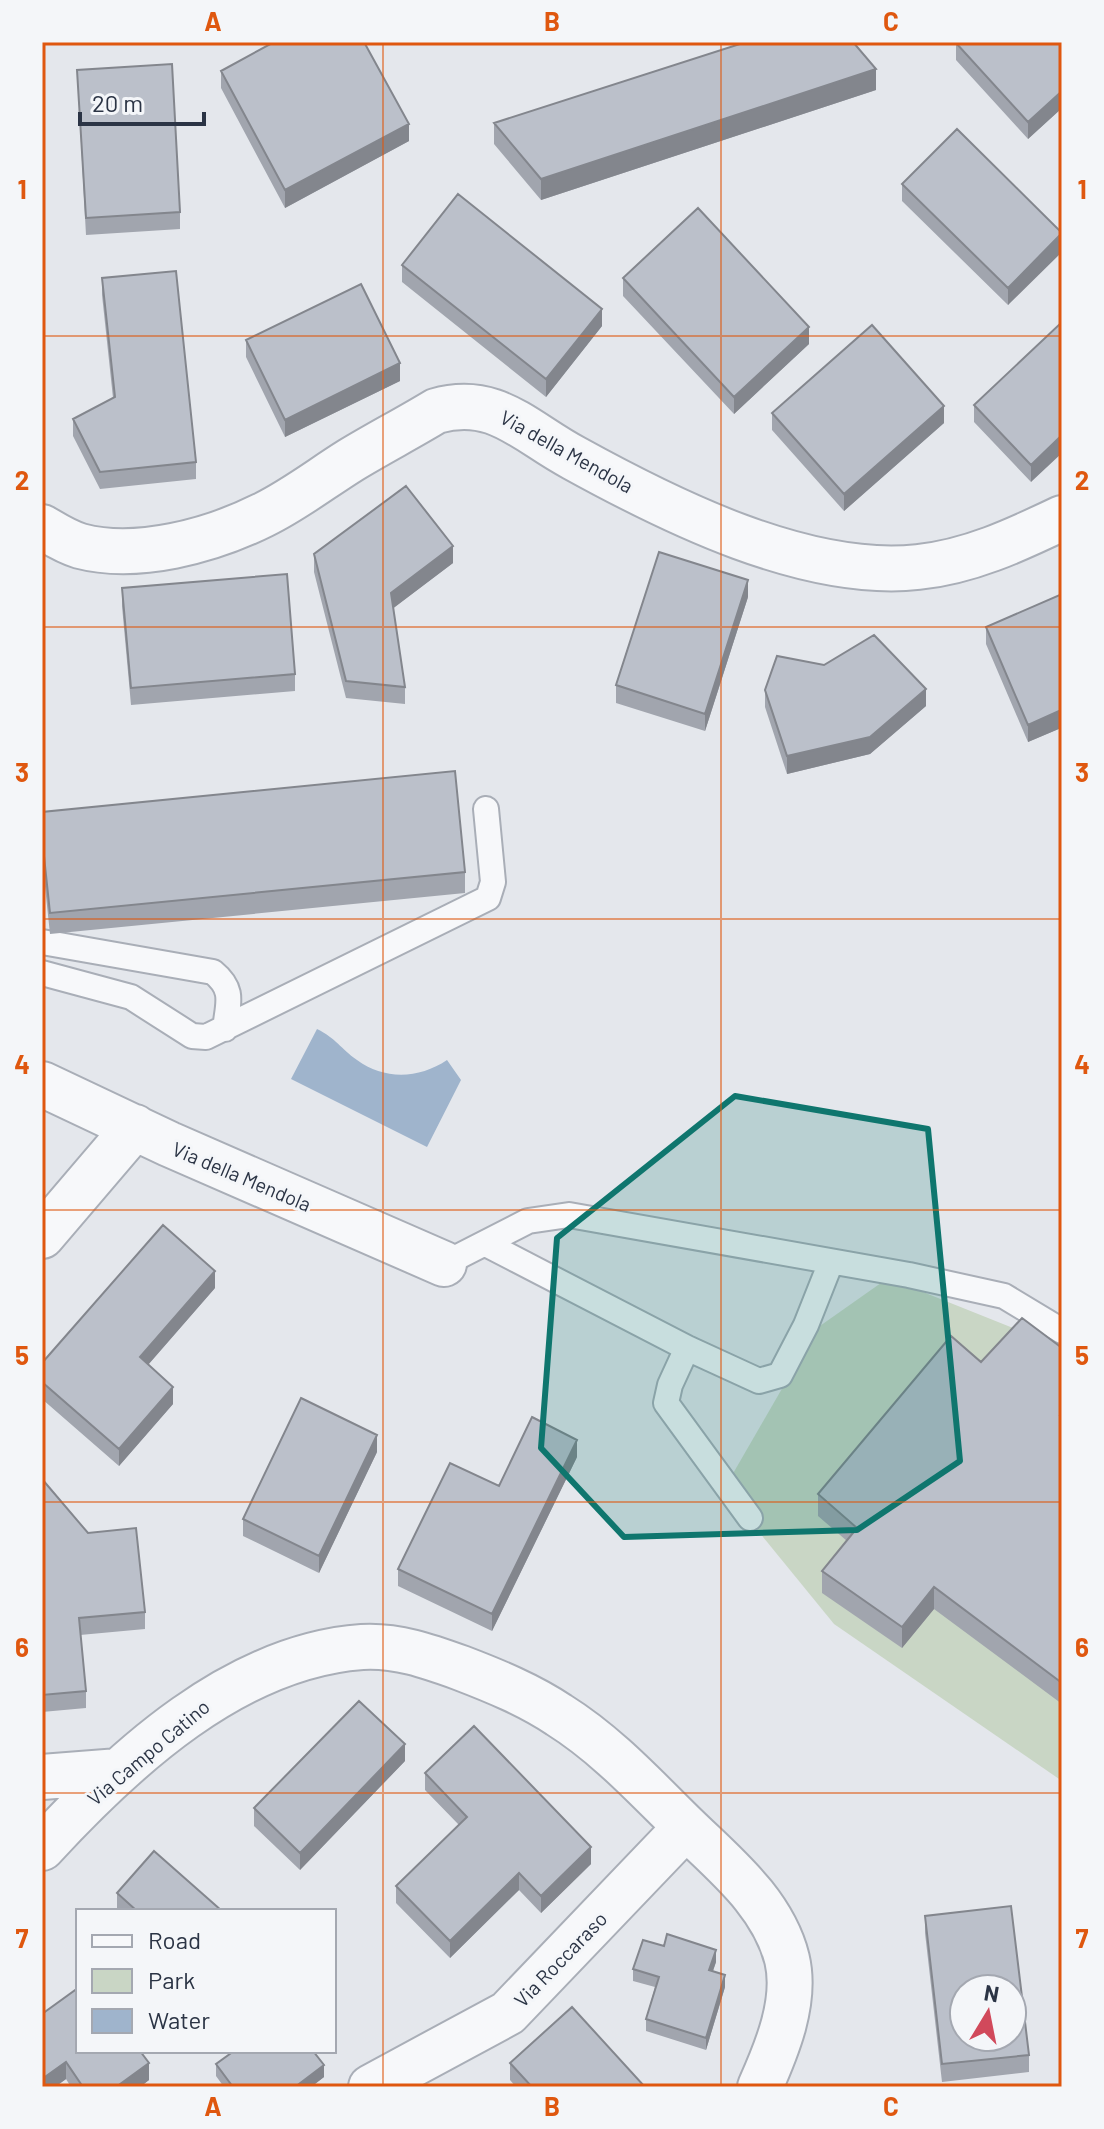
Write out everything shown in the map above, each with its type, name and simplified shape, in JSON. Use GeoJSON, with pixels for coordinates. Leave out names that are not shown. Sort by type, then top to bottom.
{"type":"FeatureCollection","features":[{"type":"Feature","properties":{"kind":"street","name":"Via della Mendola"},"geometry":{"type":"LineString","coordinates":[[42,527],[60,539],[98,549],[140,550],[197,540],[264,515],[436,411],[455,406],[476,406],[496,411],[573,458],[697,520],[756,543],[824,560],[890,569],[960,560],[1013,542],[1062,518]]}},
{"type":"Feature","properties":{"kind":"street","name":"Via della Mendola"},"geometry":{"type":"LineString","coordinates":[[42,1084],[444,1264]]}},
{"type":"Feature","properties":{"kind":"street"},"geometry":{"type":"LineString","coordinates":[[42,1236],[135,1127]]}},
{"type":"Feature","properties":{"kind":"street","name":"Via Campo Catino"},"geometry":{"type":"LineString","coordinates":[[42,1848],[119,1771],[212,1697],[241,1682],[331,1651],[390,1647],[430,1657],[535,1700],[562,1716],[610,1753],[716,1854],[756,1899],[781,1939],[790,1982],[785,2018],[760,2087]]}},
{"type":"Feature","properties":{"kind":"street"},"geometry":{"type":"LineString","coordinates":[[42,1777],[119,1771]]}},
{"type":"Feature","properties":{"kind":"street","name":"Via Roccaraso"},"geometry":{"type":"LineString","coordinates":[[371,2087],[508,2013],[686,1827]]}},
{"type":"Feature","properties":{"kind":"lane"},"geometry":{"type":"LineString","coordinates":[[42,973],[131,997],[192,1036],[206,1037],[488,898],[493,882],[486,809]]}},
{"type":"Feature","properties":{"kind":"lane"},"geometry":{"type":"LineString","coordinates":[[42,942],[213,972],[221,978],[230,994],[225,1029]]}},
{"type":"Feature","properties":{"kind":"lane"},"geometry":{"type":"LineString","coordinates":[[444,1264],[528,1221],[569,1215],[1004,1296],[1062,1331]]}},
{"type":"Feature","properties":{"kind":"lane"},"geometry":{"type":"LineString","coordinates":[[486,1244],[687,1348],[759,1381],[780,1375],[806,1325],[831,1262]]}},
{"type":"Feature","properties":{"kind":"lane"},"geometry":{"type":"LineString","coordinates":[[687,1348],[670,1385],[666,1403],[750,1518]]}},
{"type":"Feature","properties":{"kind":"highlighted area"},"geometry":{"type":"Polygon","coordinates":[[[735,1096],[928,1129],[960,1461],[857,1530],[624,1537],[541,1448],[557,1238],[735,1096]]]}},
{"type":"Feature","properties":{"kind":"green space"},"geometry":{"type":"Polygon","coordinates":[[[888,1278],[1053,1344],[1062,1351],[1062,1781],[834,1624],[724,1489],[817,1328],[888,1278]]]}},
{"type":"Feature","properties":{"kind":"water"},"geometry":{"type":"Polygon","coordinates":[[[317,1029],[367,1067],[390,1074],[413,1074],[447,1060],[461,1080],[427,1147],[291,1079],[317,1029]]]}},
{"type":"Feature","properties":{"kind":"building"},"geometry":{"type":"Polygon","coordinates":[[[274,42],[364,42],[409,124],[285,190],[221,71],[274,42]]]}},
{"type":"Feature","properties":{"kind":"building"},"geometry":{"type":"Polygon","coordinates":[[[746,42],[853,42],[876,69],[541,179],[494,123],[746,42]]]}},
{"type":"Feature","properties":{"kind":"building"},"geometry":{"type":"Polygon","coordinates":[[[957,42],[1062,42],[1062,91],[1028,122],[957,42]]]}},
{"type":"Feature","properties":{"kind":"building"},"geometry":{"type":"Polygon","coordinates":[[[172,64],[180,212],[86,218],[77,70],[172,64]]]}},
{"type":"Feature","properties":{"kind":"building"},"geometry":{"type":"Polygon","coordinates":[[[957,129],[1062,233],[1008,288],[902,184],[957,129]]]}},
{"type":"Feature","properties":{"kind":"building"},"geometry":{"type":"Polygon","coordinates":[[[458,194],[602,309],[546,379],[402,265],[458,194]]]}},
{"type":"Feature","properties":{"kind":"building"},"geometry":{"type":"Polygon","coordinates":[[[698,208],[809,327],[734,397],[623,278],[698,208]]]}},
{"type":"Feature","properties":{"kind":"building"},"geometry":{"type":"Polygon","coordinates":[[[176,271],[196,462],[100,472],[73,419],[115,397],[102,278],[176,271]]]}},
{"type":"Feature","properties":{"kind":"building"},"geometry":{"type":"Polygon","coordinates":[[[361,284],[400,363],[285,420],[246,340],[361,284]]]}},
{"type":"Feature","properties":{"kind":"building"},"geometry":{"type":"Polygon","coordinates":[[[1062,322],[1062,435],[1031,465],[974,405],[1062,322]]]}},
{"type":"Feature","properties":{"kind":"building"},"geometry":{"type":"Polygon","coordinates":[[[872,325],[944,406],[844,494],[772,413],[872,325]]]}},
{"type":"Feature","properties":{"kind":"building"},"geometry":{"type":"Polygon","coordinates":[[[406,486],[453,546],[391,593],[405,687],[346,681],[314,554],[406,486]]]}},
{"type":"Feature","properties":{"kind":"building"},"geometry":{"type":"Polygon","coordinates":[[[659,552],[748,580],[705,714],[616,685],[659,552]]]}},
{"type":"Feature","properties":{"kind":"building"},"geometry":{"type":"Polygon","coordinates":[[[287,574],[295,674],[131,688],[122,588],[287,574]]]}},
{"type":"Feature","properties":{"kind":"building"},"geometry":{"type":"Polygon","coordinates":[[[1062,594],[1062,712],[1028,725],[986,627],[1062,594]]]}},
{"type":"Feature","properties":{"kind":"building"},"geometry":{"type":"Polygon","coordinates":[[[874,635],[926,689],[870,737],[787,756],[765,690],[777,656],[824,665],[874,635]]]}},
{"type":"Feature","properties":{"kind":"building"},"geometry":{"type":"Polygon","coordinates":[[[455,771],[465,872],[50,913],[42,812],[455,771]]]}},
{"type":"Feature","properties":{"kind":"building"},"geometry":{"type":"Polygon","coordinates":[[[163,1225],[215,1271],[140,1357],[173,1387],[119,1449],[42,1382],[42,1363],[163,1225]]]}},
{"type":"Feature","properties":{"kind":"building"},"geometry":{"type":"Polygon","coordinates":[[[1022,1318],[1062,1348],[1062,1683],[934,1587],[902,1627],[822,1571],[857,1528],[818,1494],[951,1336],[981,1362],[1022,1318]]]}},
{"type":"Feature","properties":{"kind":"building"},"geometry":{"type":"Polygon","coordinates":[[[301,1398],[377,1435],[319,1556],[243,1519],[301,1398]]]}},
{"type":"Feature","properties":{"kind":"building"},"geometry":{"type":"Polygon","coordinates":[[[532,1417],[577,1440],[492,1614],[398,1569],[450,1463],[499,1486],[532,1417]]]}},
{"type":"Feature","properties":{"kind":"building"},"geometry":{"type":"Polygon","coordinates":[[[42,1479],[88,1533],[136,1528],[145,1612],[79,1618],[86,1691],[42,1695],[42,1479]]]}},
{"type":"Feature","properties":{"kind":"building"},"geometry":{"type":"Polygon","coordinates":[[[359,1701],[405,1744],[300,1853],[254,1808],[359,1701]]]}},
{"type":"Feature","properties":{"kind":"building"},"geometry":{"type":"Polygon","coordinates":[[[474,1726],[591,1847],[541,1896],[519,1873],[450,1941],[396,1886],[467,1817],[425,1773],[474,1726]]]}},
{"type":"Feature","properties":{"kind":"building"},"geometry":{"type":"Polygon","coordinates":[[[154,1851],[220,1909],[135,1909],[117,1893],[154,1851]]]}},
{"type":"Feature","properties":{"kind":"building"},"geometry":{"type":"Polygon","coordinates":[[[1011,1906],[1019,1973],[948,1973],[948,2053],[1028,2053],[1028,2047],[1029,2055],[942,2064],[925,1916],[1011,1906]]]}},
{"type":"Feature","properties":{"kind":"building"},"geometry":{"type":"Polygon","coordinates":[[[667,1934],[716,1950],[709,1970],[725,1975],[706,2038],[646,2019],[659,1977],[633,1969],[643,1940],[664,1946],[667,1934]]]}},
{"type":"Feature","properties":{"kind":"building"},"geometry":{"type":"Polygon","coordinates":[[[76,1989],[76,2053],[142,2053],[149,2063],[116,2087],[83,2087],[66,2062],[42,2079],[42,2014],[76,1989]]]}},
{"type":"Feature","properties":{"kind":"building"},"geometry":{"type":"Polygon","coordinates":[[[572,2007],[645,2087],[532,2087],[510,2063],[572,2007]]]}},
{"type":"Feature","properties":{"kind":"building"},"geometry":{"type":"Polygon","coordinates":[[[231,2053],[315,2053],[324,2065],[295,2087],[233,2087],[216,2064],[231,2053]]]}}]}
